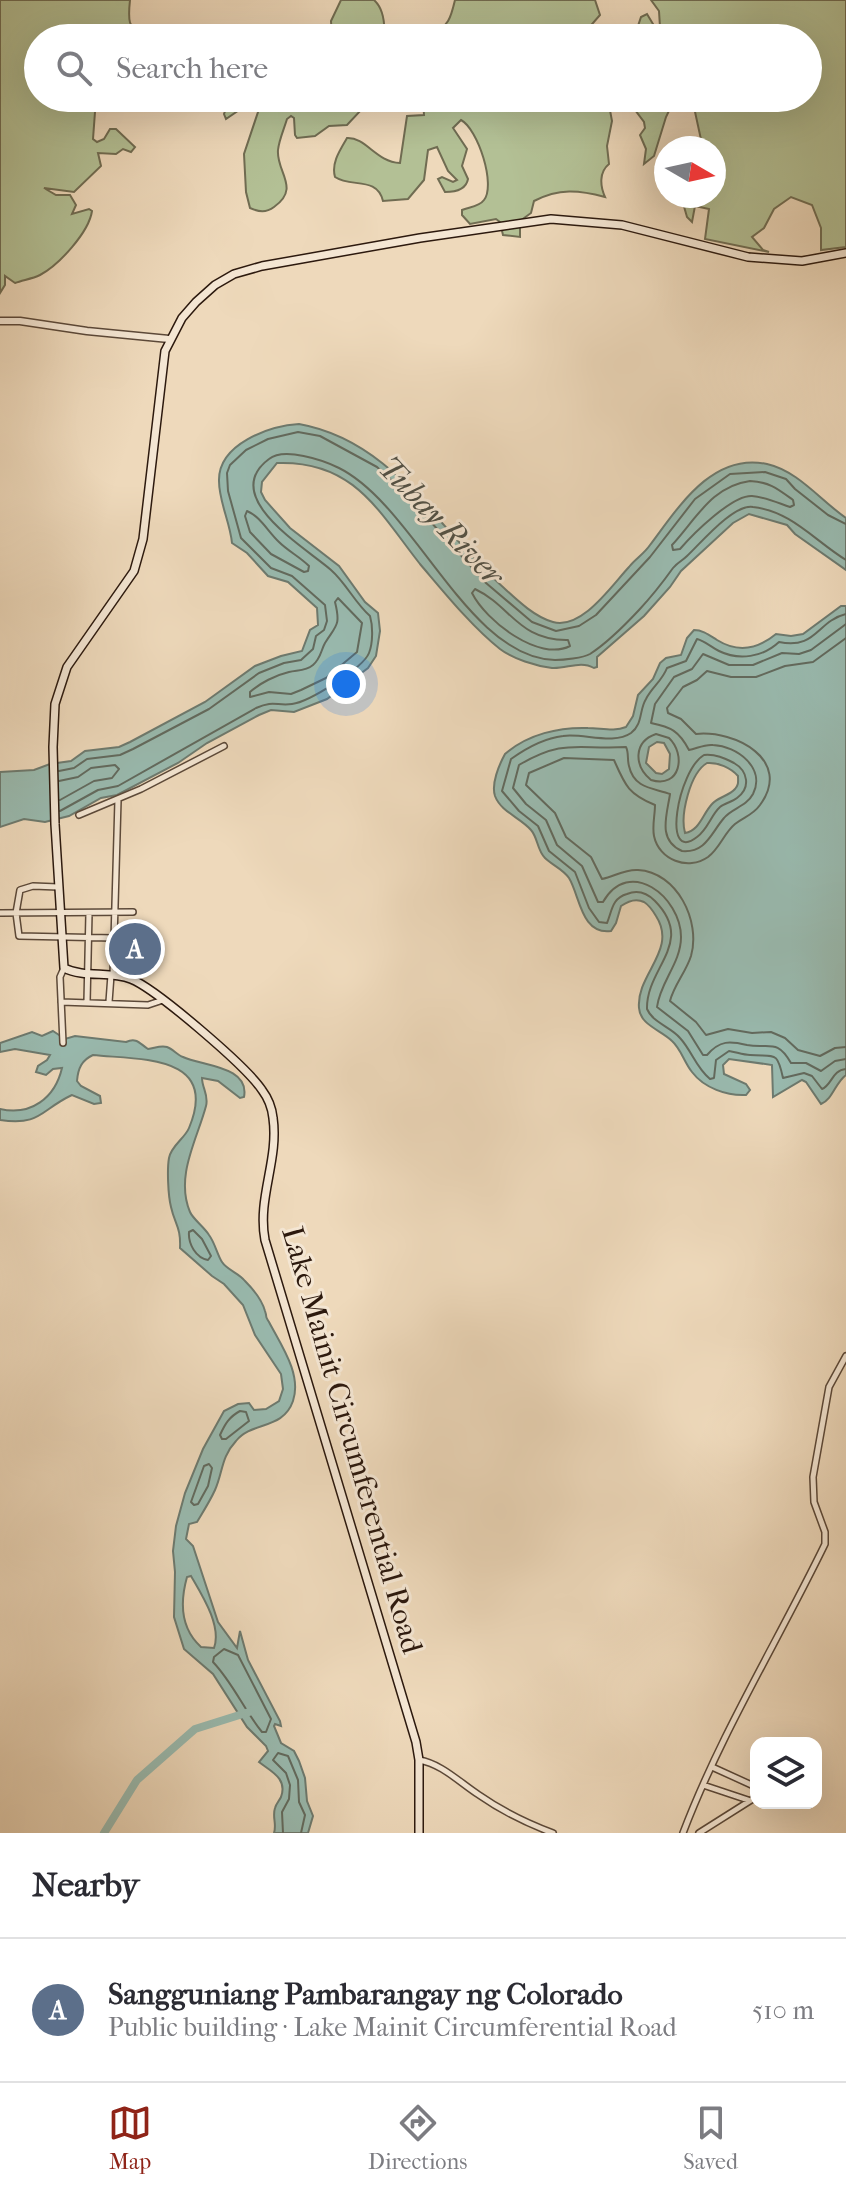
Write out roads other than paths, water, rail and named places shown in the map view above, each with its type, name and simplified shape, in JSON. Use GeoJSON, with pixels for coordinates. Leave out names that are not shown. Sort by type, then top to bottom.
{"type":"FeatureCollection","features":[{"type":"Feature","properties":{"kind":"main road"},"geometry":{"type":"LineString","coordinates":[[64,968],[55,824],[55,704],[67,667],[127,582],[138,559],[143,539],[161,370],[169,339],[196,302],[215,285],[234,274],[262,266],[523,221],[564,219],[622,225],[730,254],[768,259],[802,261],[846,253]]}},
{"type":"Feature","properties":{"kind":"main road","name":"Lake Mainit Circumferential Road"},"geometry":{"type":"LineString","coordinates":[[64,968],[73,972],[112,975],[138,983],[163,1000],[248,1073],[263,1090],[270,1105],[274,1135],[262,1209],[265,1240],[416,1742],[419,1760],[419,1833]]}},
{"type":"Feature","properties":{"kind":"street"},"geometry":{"type":"LineString","coordinates":[[0,321],[169,339]]}},
{"type":"Feature","properties":{"kind":"street"},"geometry":{"type":"LineString","coordinates":[[79,815],[118,800],[224,746]]}},
{"type":"Feature","properties":{"kind":"street"},"geometry":{"type":"LineString","coordinates":[[109,1002],[118,800]]}},
{"type":"Feature","properties":{"kind":"street"},"geometry":{"type":"LineString","coordinates":[[58,887],[22,888],[18,893],[16,913],[19,936],[113,938]]}},
{"type":"Feature","properties":{"kind":"street"},"geometry":{"type":"LineString","coordinates":[[0,913],[133,912]]}},
{"type":"Feature","properties":{"kind":"street"},"geometry":{"type":"LineString","coordinates":[[87,1002],[89,913]]}},
{"type":"Feature","properties":{"kind":"street"},"geometry":{"type":"LineString","coordinates":[[63,1043],[60,977],[64,968]]}},
{"type":"Feature","properties":{"kind":"street"},"geometry":{"type":"LineString","coordinates":[[61,1002],[148,1005],[163,1000]]}},
{"type":"Feature","properties":{"kind":"street"},"geometry":{"type":"LineString","coordinates":[[683,1833],[770,1648],[825,1544],[825,1532],[814,1502],[813,1477],[829,1387],[846,1356]]}},
{"type":"Feature","properties":{"kind":"street"},"geometry":{"type":"LineString","coordinates":[[419,1760],[433,1762],[498,1808],[523,1822],[553,1833]]}},
{"type":"Feature","properties":{"kind":"street"},"geometry":{"type":"LineString","coordinates":[[712,1767],[750,1784]]}},
{"type":"Feature","properties":{"kind":"street"},"geometry":{"type":"LineString","coordinates":[[703,1785],[749,1801]]}},
{"type":"Feature","properties":{"kind":"street"},"geometry":{"type":"LineString","coordinates":[[699,1833],[749,1801]]}},
{"type":"Feature","properties":{"kind":"water"},"geometry":{"type":"Polygon","coordinates":[[[299,424],[332,434],[362,448],[388,468],[504,588],[533,612],[553,622],[564,623],[575,619],[596,604],[645,551],[698,486],[729,466],[747,463],[778,468],[789,473],[846,518],[846,570],[787,525],[749,514],[733,523],[681,571],[644,616],[597,657],[597,667],[546,667],[511,656],[489,640],[438,586],[377,508],[345,480],[326,470],[304,464],[277,463],[262,482],[261,492],[265,500],[290,528],[339,566],[365,602],[378,613],[380,631],[376,656],[368,668],[327,699],[294,712],[271,710],[259,715],[207,743],[178,763],[69,816],[45,822],[24,819],[0,827],[0,772],[34,770],[71,761],[85,751],[119,747],[205,702],[255,666],[302,651],[310,630],[318,625],[317,608],[288,582],[268,576],[247,553],[232,543],[219,481],[227,457],[247,439],[299,424]]]}},
{"type":"Feature","properties":{"kind":"water"},"geometry":{"type":"Polygon","coordinates":[[[841,606],[846,606],[846,1075],[821,1104],[802,1080],[773,1097],[772,1065],[729,1059],[723,1065],[724,1074],[746,1084],[750,1090],[746,1095],[716,1090],[697,1078],[675,1044],[640,1014],[643,984],[662,940],[661,928],[652,910],[644,902],[632,901],[621,906],[611,931],[593,927],[583,913],[569,878],[545,858],[531,830],[498,802],[494,791],[496,775],[505,754],[524,741],[566,729],[612,730],[626,727],[633,716],[638,695],[653,679],[660,663],[666,658],[681,655],[687,638],[694,630],[740,648],[755,646],[776,634],[803,634],[841,606]],[[657,742],[649,747],[646,763],[656,773],[662,774],[669,769],[670,754],[664,743],[657,742]],[[707,763],[691,785],[684,816],[685,833],[694,829],[712,804],[733,791],[738,784],[738,776],[732,770],[707,763]]]}},
{"type":"Feature","properties":{"kind":"water"},"geometry":{"type":"Polygon","coordinates":[[[53,1031],[65,1039],[75,1036],[126,1042],[133,1040],[148,1049],[167,1047],[183,1057],[232,1073],[244,1087],[244,1097],[240,1098],[218,1081],[202,1078],[207,1102],[189,1158],[186,1199],[191,1215],[211,1238],[222,1262],[242,1278],[264,1307],[293,1370],[295,1391],[293,1401],[282,1417],[250,1430],[231,1447],[213,1494],[197,1522],[189,1524],[186,1539],[193,1546],[218,1622],[237,1648],[240,1631],[248,1660],[280,1721],[281,1726],[274,1726],[281,1743],[294,1751],[299,1761],[313,1816],[308,1833],[274,1833],[274,1811],[283,1790],[277,1776],[259,1762],[268,1751],[266,1746],[247,1727],[213,1674],[184,1649],[174,1617],[173,1551],[176,1526],[185,1493],[203,1449],[224,1411],[238,1404],[249,1403],[254,1410],[266,1409],[279,1401],[283,1389],[281,1374],[255,1335],[243,1305],[224,1284],[180,1248],[179,1231],[169,1196],[168,1163],[172,1150],[189,1128],[196,1104],[194,1086],[184,1074],[170,1066],[132,1058],[93,1055],[81,1065],[77,1081],[100,1096],[101,1103],[94,1104],[72,1095],[32,1119],[0,1120],[0,1109],[22,1110],[40,1102],[54,1088],[62,1068],[53,1069],[46,1075],[36,1072],[50,1055],[15,1049],[0,1052],[0,1043],[32,1032],[42,1036],[53,1031]],[[191,1576],[187,1577],[183,1596],[185,1623],[201,1647],[214,1648],[213,1621],[191,1576]]]}},
{"type":"Feature","properties":{"kind":"waterway"},"geometry":{"type":"LineString","coordinates":[[104,1833],[137,1780],[195,1729],[249,1712]]}},
{"type":"Feature","properties":{"kind":"place","name":"Sangguniang Pambarangay ng Colorado"},"geometry":{"type":"Point","coordinates":[135,949]}},
{"type":"Feature","properties":{"kind":"water label","name":"Tubay River"},"geometry":{"type":"Point","coordinates":[441,521]}}]}
